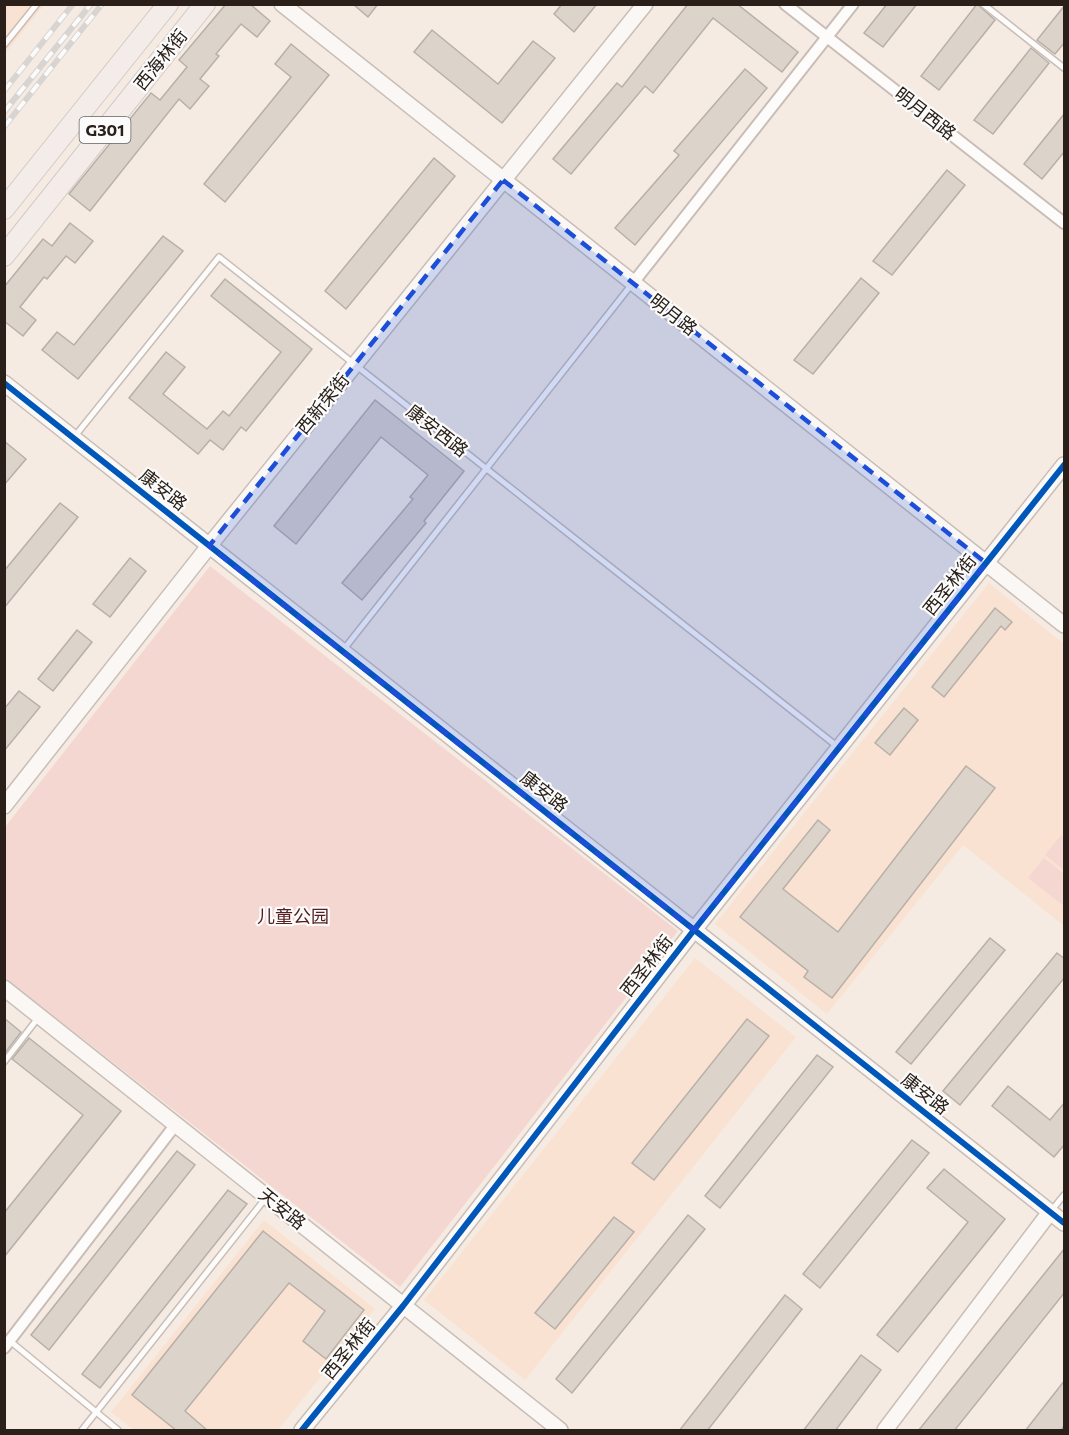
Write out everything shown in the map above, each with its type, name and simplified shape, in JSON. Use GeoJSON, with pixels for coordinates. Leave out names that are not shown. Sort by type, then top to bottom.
{"type":"FeatureCollection","features":[{"type":"Feature","properties":{"kind":"highway","name":"西海林街"},"geometry":{"type":"LineString","coordinates":[[4,209],[168,4]]}},
{"type":"Feature","properties":{"kind":"highway","name":"西海林街"},"geometry":{"type":"LineString","coordinates":[[4,256],[205,4]]}},
{"type":"Feature","properties":{"kind":"street","name":"明月路"},"geometry":{"type":"LineString","coordinates":[[282,4],[1065,625]]}},
{"type":"Feature","properties":{"kind":"street","name":"西新荣街"},"geometry":{"type":"LineString","coordinates":[[4,806],[209,546],[645,4]]}},
{"type":"Feature","properties":{"kind":"street","name":"明月西路"},"geometry":{"type":"LineString","coordinates":[[785,4],[1065,223]]}},
{"type":"Feature","properties":{"kind":"street"},"geometry":{"type":"LineString","coordinates":[[633,283],[853,4]]}},
{"type":"Feature","properties":{"kind":"street","name":"康安路"},"geometry":{"type":"LineString","coordinates":[[4,383],[1065,1223]]}},
{"type":"Feature","properties":{"kind":"street","name":"西圣林街"},"geometry":{"type":"LineString","coordinates":[[302,1431],[403,1306],[694,930],[1065,465]]}},
{"type":"Feature","properties":{"kind":"street","name":"天安路"},"geometry":{"type":"LineString","coordinates":[[4,988],[560,1431]]}},
{"type":"Feature","properties":{"kind":"street"},"geometry":{"type":"LineString","coordinates":[[7,1344],[176,1124]]}},
{"type":"Feature","properties":{"kind":"street"},"geometry":{"type":"LineString","coordinates":[[885,1431],[1050,1212]]}},
{"type":"Feature","properties":{"kind":"lane"},"geometry":{"type":"LineString","coordinates":[[4,45],[37,4]]}},
{"type":"Feature","properties":{"kind":"lane"},"geometry":{"type":"LineString","coordinates":[[983,4],[1065,68]]}},
{"type":"Feature","properties":{"kind":"lane","name":"康安西路"},"geometry":{"type":"LineString","coordinates":[[73,438],[219,256],[354,366],[839,748]]}},
{"type":"Feature","properties":{"kind":"lane"},"geometry":{"type":"LineString","coordinates":[[343,651],[633,283]]}},
{"type":"Feature","properties":{"kind":"lane"},"geometry":{"type":"LineString","coordinates":[[4,1062],[40,1016]]}},
{"type":"Feature","properties":{"kind":"lane"},"geometry":{"type":"LineString","coordinates":[[1050,1212],[1065,1195]]}},
{"type":"Feature","properties":{"kind":"lane"},"geometry":{"type":"LineString","coordinates":[[81,1431],[267,1197]]}},
{"type":"Feature","properties":{"kind":"lane"},"geometry":{"type":"LineString","coordinates":[[7,1344],[118,1431]]}},
{"type":"Feature","properties":{"kind":"highlighted area"},"geometry":{"type":"Polygon","coordinates":[[[503,180],[986,563],[694,930],[209,546],[503,180]]]}},
{"type":"Feature","properties":{"kind":"shaded area"},"geometry":{"type":"Polygon","coordinates":[[[5,5],[44,5],[5,54],[5,5]]]}},
{"type":"Feature","properties":{"kind":"shaded area"},"geometry":{"type":"Polygon","coordinates":[[[989,583],[1064,644],[1064,926],[963,845],[827,1014],[715,924],[989,583]]]}},
{"type":"Feature","properties":{"kind":"shaded area"},"geometry":{"type":"Polygon","coordinates":[[[695,958],[796,1037],[525,1380],[424,1300],[695,958]]]}},
{"type":"Feature","properties":{"kind":"shaded area"},"geometry":{"type":"Polygon","coordinates":[[[264,1220],[375,1309],[278,1430],[134,1430],[111,1412],[264,1220]]]}},
{"type":"Feature","properties":{"kind":"green space","name":"儿童公园"},"geometry":{"type":"Polygon","coordinates":[[[210,566],[678,931],[400,1287],[5,978],[5,827],[210,566]]]}},
{"type":"Feature","properties":{"kind":"green space"},"geometry":{"type":"Polygon","coordinates":[[[1061,835],[1064,838],[1064,870],[1045,855],[1061,835]]]}},
{"type":"Feature","properties":{"kind":"green space"},"geometry":{"type":"Polygon","coordinates":[[[1044,858],[1064,874],[1064,906],[1028,878],[1044,858]]]}},
{"type":"Feature","properties":{"kind":"building"},"geometry":{"type":"Polygon","coordinates":[[[226,4],[250,4],[270,21],[257,37],[241,24],[216,54],[219,56],[200,79],[209,86],[190,109],[179,99],[90,211],[69,194],[151,93],[160,100],[187,67],[179,60],[226,4]]]}},
{"type":"Feature","properties":{"kind":"building"},"geometry":{"type":"Polygon","coordinates":[[[353,4],[378,4],[368,17],[353,4]]]}},
{"type":"Feature","properties":{"kind":"building"},"geometry":{"type":"Polygon","coordinates":[[[562,4],[597,4],[574,32],[554,14],[562,4]]]}},
{"type":"Feature","properties":{"kind":"building"},"geometry":{"type":"Polygon","coordinates":[[[688,4],[737,4],[798,52],[782,72],[713,18],[653,93],[645,86],[571,174],[553,159],[617,83],[622,87],[688,4]]]}},
{"type":"Feature","properties":{"kind":"building"},"geometry":{"type":"Polygon","coordinates":[[[887,4],[917,4],[883,47],[864,33],[887,4]]]}},
{"type":"Feature","properties":{"kind":"building"},"geometry":{"type":"Polygon","coordinates":[[[977,4],[995,20],[939,90],[921,76],[977,4]]]}},
{"type":"Feature","properties":{"kind":"building"},"geometry":{"type":"Polygon","coordinates":[[[1065,5],[1065,42],[1055,54],[1037,40],[1065,5]]]}},
{"type":"Feature","properties":{"kind":"building"},"geometry":{"type":"Polygon","coordinates":[[[432,30],[498,84],[533,41],[555,58],[502,123],[414,52],[432,30]]]}},
{"type":"Feature","properties":{"kind":"building"},"geometry":{"type":"Polygon","coordinates":[[[291,44],[329,75],[225,202],[204,184],[291,77],[275,64],[291,44]]]}},
{"type":"Feature","properties":{"kind":"building"},"geometry":{"type":"Polygon","coordinates":[[[1031,48],[1049,63],[993,134],[974,120],[1031,48]]]}},
{"type":"Feature","properties":{"kind":"building"},"geometry":{"type":"Polygon","coordinates":[[[745,69],[767,88],[635,245],[615,228],[679,155],[674,151],[745,69]]]}},
{"type":"Feature","properties":{"kind":"building"},"geometry":{"type":"Polygon","coordinates":[[[1065,113],[1065,151],[1042,179],[1024,164],[1065,113]]]}},
{"type":"Feature","properties":{"kind":"building"},"geometry":{"type":"Polygon","coordinates":[[[434,158],[455,176],[346,309],[325,291],[434,158]]]}},
{"type":"Feature","properties":{"kind":"building"},"geometry":{"type":"Polygon","coordinates":[[[947,170],[965,185],[892,275],[873,261],[947,170]]]}},
{"type":"Feature","properties":{"kind":"building"},"geometry":{"type":"Polygon","coordinates":[[[70,223],[93,241],[75,263],[66,256],[47,279],[44,277],[20,307],[36,320],[23,336],[4,321],[4,287],[43,239],[52,246],[70,223]]]}},
{"type":"Feature","properties":{"kind":"building"},"geometry":{"type":"Polygon","coordinates":[[[163,236],[183,251],[78,379],[42,350],[57,332],[74,345],[163,236]]]}},
{"type":"Feature","properties":{"kind":"building"},"geometry":{"type":"Polygon","coordinates":[[[861,278],[879,293],[813,374],[794,360],[861,278]]]}},
{"type":"Feature","properties":{"kind":"building"},"geometry":{"type":"Polygon","coordinates":[[[225,279],[312,349],[246,431],[241,427],[223,450],[210,440],[198,454],[129,398],[166,352],[185,367],[163,394],[207,429],[223,411],[229,416],[281,352],[211,296],[225,279]]]}},
{"type":"Feature","properties":{"kind":"building"},"geometry":{"type":"Polygon","coordinates":[[[375,400],[464,471],[424,521],[426,523],[362,600],[342,583],[413,499],[410,497],[428,475],[381,437],[296,544],[274,526],[375,400]]]}},
{"type":"Feature","properties":{"kind":"building"},"geometry":{"type":"Polygon","coordinates":[[[4,441],[26,459],[4,485],[4,441]]]}},
{"type":"Feature","properties":{"kind":"building"},"geometry":{"type":"Polygon","coordinates":[[[60,503],[78,517],[4,608],[4,571],[60,503]]]}},
{"type":"Feature","properties":{"kind":"building"},"geometry":{"type":"Polygon","coordinates":[[[130,558],[146,571],[110,617],[93,604],[130,558]]]}},
{"type":"Feature","properties":{"kind":"building"},"geometry":{"type":"Polygon","coordinates":[[[995,608],[1012,622],[1005,630],[1001,626],[944,697],[932,687],[995,608]]]}},
{"type":"Feature","properties":{"kind":"building"},"geometry":{"type":"Polygon","coordinates":[[[77,630],[92,642],[53,691],[38,679],[77,630]]]}},
{"type":"Feature","properties":{"kind":"building"},"geometry":{"type":"Polygon","coordinates":[[[19,691],[40,707],[4,751],[4,709],[19,691]]]}},
{"type":"Feature","properties":{"kind":"building"},"geometry":{"type":"Polygon","coordinates":[[[904,708],[918,720],[890,755],[875,743],[904,708]]]}},
{"type":"Feature","properties":{"kind":"building"},"geometry":{"type":"Polygon","coordinates":[[[966,766],[995,788],[832,998],[804,977],[808,971],[740,917],[818,820],[830,830],[783,889],[838,932],[966,766]]]}},
{"type":"Feature","properties":{"kind":"building"},"geometry":{"type":"Polygon","coordinates":[[[990,938],[1005,950],[911,1064],[896,1052],[990,938]]]}},
{"type":"Feature","properties":{"kind":"building"},"geometry":{"type":"Polygon","coordinates":[[[1057,953],[1065,959],[1065,977],[960,1105],[943,1091],[1057,953]]]}},
{"type":"Feature","properties":{"kind":"building"},"geometry":{"type":"Polygon","coordinates":[[[4,1018],[21,1032],[5,1053],[4,1053],[4,1018]]]}},
{"type":"Feature","properties":{"kind":"building"},"geometry":{"type":"Polygon","coordinates":[[[747,1019],[769,1036],[654,1180],[632,1163],[747,1019]]]}},
{"type":"Feature","properties":{"kind":"building"},"geometry":{"type":"Polygon","coordinates":[[[29,1038],[121,1111],[4,1257],[4,1213],[83,1115],[12,1059],[29,1038]]]}},
{"type":"Feature","properties":{"kind":"building"},"geometry":{"type":"Polygon","coordinates":[[[817,1055],[833,1067],[720,1208],[705,1196],[817,1055]]]}},
{"type":"Feature","properties":{"kind":"building"},"geometry":{"type":"Polygon","coordinates":[[[1008,1086],[1050,1120],[1065,1102],[1065,1144],[1054,1157],[992,1106],[1008,1086]]]}},
{"type":"Feature","properties":{"kind":"building"},"geometry":{"type":"Polygon","coordinates":[[[912,1140],[929,1153],[820,1288],[803,1274],[912,1140]]]}},
{"type":"Feature","properties":{"kind":"building"},"geometry":{"type":"Polygon","coordinates":[[[177,1151],[195,1165],[49,1350],[31,1335],[177,1151]]]}},
{"type":"Feature","properties":{"kind":"building"},"geometry":{"type":"Polygon","coordinates":[[[944,1169],[1005,1219],[898,1352],[877,1335],[968,1222],[927,1188],[944,1169]]]}},
{"type":"Feature","properties":{"kind":"building"},"geometry":{"type":"Polygon","coordinates":[[[228,1190],[247,1204],[100,1388],[82,1374],[228,1190]]]}},
{"type":"Feature","properties":{"kind":"building"},"geometry":{"type":"Polygon","coordinates":[[[688,1215],[705,1229],[572,1393],[556,1379],[688,1215]]]}},
{"type":"Feature","properties":{"kind":"building"},"geometry":{"type":"Polygon","coordinates":[[[614,1217],[634,1232],[555,1329],[535,1313],[614,1217]]]}},
{"type":"Feature","properties":{"kind":"building"},"geometry":{"type":"Polygon","coordinates":[[[263,1231],[364,1310],[326,1359],[303,1341],[325,1311],[289,1283],[185,1411],[208,1431],[177,1431],[132,1395],[263,1231]]]}},
{"type":"Feature","properties":{"kind":"building"},"geometry":{"type":"Polygon","coordinates":[[[1065,1248],[1065,1292],[954,1431],[918,1431],[1065,1248]]]}},
{"type":"Feature","properties":{"kind":"building"},"geometry":{"type":"Polygon","coordinates":[[[785,1295],[802,1309],[707,1431],[679,1431],[785,1295]]]}},
{"type":"Feature","properties":{"kind":"building"},"geometry":{"type":"Polygon","coordinates":[[[861,1355],[881,1370],[835,1431],[803,1431],[861,1355]]]}},
{"type":"Feature","properties":{"kind":"building"},"geometry":{"type":"Polygon","coordinates":[[[1065,1380],[1065,1425],[1060,1431],[1025,1431],[1065,1380]]]}},
{"type":"Feature","properties":{"kind":"railway"},"geometry":{"type":"LineString","coordinates":[[4,91],[73,4]]}},
{"type":"Feature","properties":{"kind":"railway"},"geometry":{"type":"LineString","coordinates":[[4,112],[91,4]]}},
{"type":"Feature","properties":{"kind":"railway"},"geometry":{"type":"LineString","coordinates":[[4,127],[102,4]]}},
{"type":"Feature","properties":{"kind":"cycle path"},"geometry":{"type":"LineString","coordinates":[[4,383],[1064,1223]]}},
{"type":"Feature","properties":{"kind":"cycle path"},"geometry":{"type":"LineString","coordinates":[[302,1430],[403,1306],[694,930],[1064,465]]}}]}
